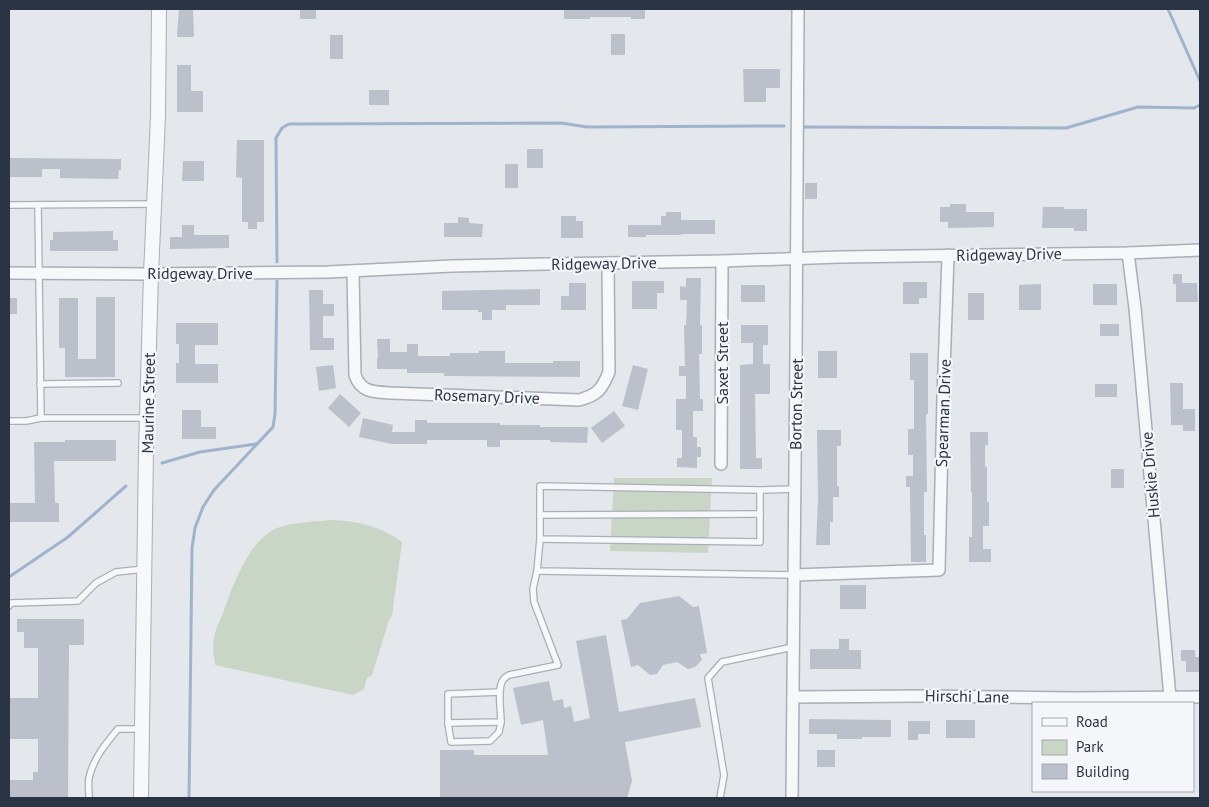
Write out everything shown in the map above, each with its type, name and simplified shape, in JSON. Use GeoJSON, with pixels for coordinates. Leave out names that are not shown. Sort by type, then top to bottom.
{"type":"FeatureCollection","features":[{"type":"Feature","properties":{"kind":"street","name":"Maurine Street"},"geometry":{"type":"LineString","coordinates":[[141,798],[147,418],[158,116],[159,9]]}},
{"type":"Feature","properties":{"kind":"street","name":"Borton Street"},"geometry":{"type":"LineString","coordinates":[[792,798],[798,9]]}},
{"type":"Feature","properties":{"kind":"street","name":"Ridgeway Drive"},"geometry":{"type":"LineString","coordinates":[[9,273],[151,274],[353,271],[452,266],[1200,250]]}},
{"type":"Feature","properties":{"kind":"street","name":"Huskie Drive"},"geometry":{"type":"LineString","coordinates":[[1128,252],[1135,308],[1170,697]]}},
{"type":"Feature","properties":{"kind":"street","name":"Spearman Drive"},"geometry":{"type":"LineString","coordinates":[[794,575],[939,570],[948,255]]}},
{"type":"Feature","properties":{"kind":"street","name":"Saxet Street"},"geometry":{"type":"LineString","coordinates":[[721,464],[722,261]]}},
{"type":"Feature","properties":{"kind":"street","name":"Rosemary Drive"},"geometry":{"type":"LineString","coordinates":[[353,271],[355,375],[358,382],[366,389],[391,393],[579,400],[589,397],[600,390],[609,372],[608,263]]}},
{"type":"Feature","properties":{"kind":"street","name":"Hirschi Lane"},"geometry":{"type":"LineString","coordinates":[[793,697],[1200,697]]}},
{"type":"Feature","properties":{"kind":"lane"},"geometry":{"type":"LineString","coordinates":[[9,205],[154,204]]}},
{"type":"Feature","properties":{"kind":"lane"},"geometry":{"type":"LineString","coordinates":[[38,205],[40,418]]}},
{"type":"Feature","properties":{"kind":"lane"},"geometry":{"type":"LineString","coordinates":[[40,384],[118,383]]}},
{"type":"Feature","properties":{"kind":"lane"},"geometry":{"type":"LineString","coordinates":[[9,421],[26,421],[40,418],[147,418]]}},
{"type":"Feature","properties":{"kind":"lane"},"geometry":{"type":"LineString","coordinates":[[500,692],[448,694],[448,723],[451,742],[490,741],[499,732],[501,722],[500,692],[501,682],[504,678],[509,675],[558,665],[534,602],[533,589],[540,539],[540,486],[795,490]]}},
{"type":"Feature","properties":{"kind":"lane"},"geometry":{"type":"LineString","coordinates":[[540,539],[760,542],[760,490]]}},
{"type":"Feature","properties":{"kind":"lane"},"geometry":{"type":"LineString","coordinates":[[540,515],[760,514]]}},
{"type":"Feature","properties":{"kind":"lane"},"geometry":{"type":"LineString","coordinates":[[9,606],[11,603],[78,601],[96,584],[116,572],[145,569]]}},
{"type":"Feature","properties":{"kind":"lane"},"geometry":{"type":"LineString","coordinates":[[537,571],[794,575]]}},
{"type":"Feature","properties":{"kind":"lane"},"geometry":{"type":"LineString","coordinates":[[720,798],[724,775],[708,678],[722,662],[793,647]]}},
{"type":"Feature","properties":{"kind":"lane"},"geometry":{"type":"LineString","coordinates":[[448,723],[501,722]]}},
{"type":"Feature","properties":{"kind":"lane"},"geometry":{"type":"LineString","coordinates":[[89,798],[89,778],[94,763],[107,741],[118,729],[142,729]]}},
{"type":"Feature","properties":{"kind":"green space"},"geometry":{"type":"Polygon","coordinates":[[[614,478],[712,478],[708,553],[610,551],[614,478]]]}},
{"type":"Feature","properties":{"kind":"green space"},"geometry":{"type":"Polygon","coordinates":[[[331,520],[368,525],[386,532],[402,542],[392,616],[389,620],[372,675],[367,678],[364,689],[353,695],[215,665],[213,644],[216,628],[241,568],[255,546],[262,538],[277,528],[300,523],[331,520]]]}},
{"type":"Feature","properties":{"kind":"building"},"geometry":{"type":"Polygon","coordinates":[[[179,9],[193,9],[194,37],[177,37],[179,9]]]}},
{"type":"Feature","properties":{"kind":"building"},"geometry":{"type":"Polygon","coordinates":[[[300,9],[316,9],[316,19],[300,19],[300,9]]]}},
{"type":"Feature","properties":{"kind":"building"},"geometry":{"type":"Polygon","coordinates":[[[564,9],[645,9],[645,19],[590,17],[590,19],[564,19],[564,9]]]}},
{"type":"Feature","properties":{"kind":"building"},"geometry":{"type":"Polygon","coordinates":[[[611,34],[625,34],[625,55],[611,55],[611,34]]]}},
{"type":"Feature","properties":{"kind":"building"},"geometry":{"type":"Polygon","coordinates":[[[330,35],[343,35],[343,59],[330,59],[330,35]]]}},
{"type":"Feature","properties":{"kind":"building"},"geometry":{"type":"Polygon","coordinates":[[[177,65],[191,65],[191,91],[203,91],[203,112],[177,112],[177,65]]]}},
{"type":"Feature","properties":{"kind":"building"},"geometry":{"type":"Polygon","coordinates":[[[743,69],[780,69],[780,88],[766,88],[766,102],[744,102],[743,69]]]}},
{"type":"Feature","properties":{"kind":"building"},"geometry":{"type":"Polygon","coordinates":[[[369,90],[389,90],[389,105],[369,105],[369,90]]]}},
{"type":"Feature","properties":{"kind":"building"},"geometry":{"type":"Polygon","coordinates":[[[237,140],[264,140],[264,222],[257,222],[257,229],[248,229],[248,222],[242,222],[242,178],[236,177],[237,140]]]}},
{"type":"Feature","properties":{"kind":"building"},"geometry":{"type":"Polygon","coordinates":[[[527,149],[543,149],[543,168],[527,168],[527,149]]]}},
{"type":"Feature","properties":{"kind":"building"},"geometry":{"type":"Polygon","coordinates":[[[9,158],[121,159],[121,170],[119,170],[118,179],[60,178],[60,169],[42,169],[42,177],[9,177],[9,158]]]}},
{"type":"Feature","properties":{"kind":"building"},"geometry":{"type":"Polygon","coordinates":[[[183,161],[204,161],[204,181],[182,181],[183,161]]]}},
{"type":"Feature","properties":{"kind":"building"},"geometry":{"type":"Polygon","coordinates":[[[505,164],[518,164],[518,188],[505,188],[505,164]]]}},
{"type":"Feature","properties":{"kind":"building"},"geometry":{"type":"Polygon","coordinates":[[[805,183],[817,183],[817,199],[805,199],[805,183]]]}},
{"type":"Feature","properties":{"kind":"building"},"geometry":{"type":"Polygon","coordinates":[[[950,204],[966,204],[966,212],[994,212],[994,227],[948,228],[948,222],[940,222],[940,207],[950,207],[950,204]]]}},
{"type":"Feature","properties":{"kind":"building"},"geometry":{"type":"Polygon","coordinates":[[[1043,207],[1087,209],[1087,231],[1074,231],[1074,228],[1042,228],[1043,207]]]}},
{"type":"Feature","properties":{"kind":"building"},"geometry":{"type":"Polygon","coordinates":[[[666,212],[681,212],[681,220],[715,220],[715,234],[628,237],[628,225],[661,225],[661,216],[666,216],[666,212]]]}},
{"type":"Feature","properties":{"kind":"building"},"geometry":{"type":"Polygon","coordinates":[[[561,216],[576,216],[576,221],[583,221],[583,238],[561,238],[561,216]]]}},
{"type":"Feature","properties":{"kind":"building"},"geometry":{"type":"Polygon","coordinates":[[[458,217],[469,218],[469,223],[483,224],[482,237],[444,237],[444,223],[458,223],[458,217]]]}},
{"type":"Feature","properties":{"kind":"building"},"geometry":{"type":"Polygon","coordinates":[[[182,225],[194,225],[194,235],[229,235],[229,248],[170,249],[170,237],[182,237],[182,225]]]}},
{"type":"Feature","properties":{"kind":"building"},"geometry":{"type":"Polygon","coordinates":[[[113,231],[113,240],[118,240],[118,251],[50,251],[50,240],[53,240],[53,232],[113,231]]]}},
{"type":"Feature","properties":{"kind":"building"},"geometry":{"type":"Polygon","coordinates":[[[1173,274],[1182,274],[1182,283],[1197,283],[1198,302],[1176,302],[1176,284],[1173,284],[1173,274]]]}},
{"type":"Feature","properties":{"kind":"building"},"geometry":{"type":"Polygon","coordinates":[[[686,278],[701,278],[700,325],[702,325],[702,354],[699,354],[700,399],[703,399],[703,411],[693,411],[693,437],[697,437],[697,447],[701,447],[701,457],[697,457],[697,468],[677,467],[677,458],[682,458],[682,430],[676,430],[676,399],[686,399],[686,376],[679,376],[679,366],[685,366],[684,325],[686,325],[687,300],[680,300],[680,286],[686,287],[686,278]]]}},
{"type":"Feature","properties":{"kind":"building"},"geometry":{"type":"Polygon","coordinates":[[[632,281],[664,281],[664,293],[657,293],[657,309],[632,309],[632,281]]]}},
{"type":"Feature","properties":{"kind":"building"},"geometry":{"type":"Polygon","coordinates":[[[903,282],[927,282],[927,298],[919,298],[919,304],[903,304],[903,282]]]}},
{"type":"Feature","properties":{"kind":"building"},"geometry":{"type":"Polygon","coordinates":[[[569,283],[586,283],[586,310],[561,310],[561,296],[569,296],[569,283]]]}},
{"type":"Feature","properties":{"kind":"building"},"geometry":{"type":"Polygon","coordinates":[[[1041,284],[1041,310],[1019,310],[1019,285],[1041,284]]]}},
{"type":"Feature","properties":{"kind":"building"},"geometry":{"type":"Polygon","coordinates":[[[1093,284],[1117,284],[1117,305],[1093,305],[1093,284]]]}},
{"type":"Feature","properties":{"kind":"building"},"geometry":{"type":"Polygon","coordinates":[[[741,285],[765,285],[765,302],[741,302],[741,285]]]}},
{"type":"Feature","properties":{"kind":"building"},"geometry":{"type":"Polygon","coordinates":[[[540,289],[540,305],[506,305],[506,310],[492,310],[492,320],[482,320],[482,312],[478,312],[478,310],[442,310],[442,291],[540,289]]]}},
{"type":"Feature","properties":{"kind":"building"},"geometry":{"type":"Polygon","coordinates":[[[309,290],[323,290],[323,304],[334,304],[334,316],[323,316],[323,338],[334,338],[334,350],[310,350],[309,290]]]}},
{"type":"Feature","properties":{"kind":"building"},"geometry":{"type":"Polygon","coordinates":[[[968,293],[984,293],[984,320],[968,320],[968,293]]]}},
{"type":"Feature","properties":{"kind":"building"},"geometry":{"type":"Polygon","coordinates":[[[96,297],[115,297],[115,377],[65,377],[65,348],[59,348],[59,298],[78,298],[78,359],[96,359],[96,297]]]}},
{"type":"Feature","properties":{"kind":"building"},"geometry":{"type":"Polygon","coordinates":[[[9,298],[17,298],[17,314],[9,314],[9,298]]]}},
{"type":"Feature","properties":{"kind":"building"},"geometry":{"type":"Polygon","coordinates":[[[176,323],[218,323],[218,345],[195,345],[195,364],[218,364],[218,383],[176,383],[176,363],[179,363],[179,344],[176,344],[176,323]]]}},
{"type":"Feature","properties":{"kind":"building"},"geometry":{"type":"Polygon","coordinates":[[[1100,324],[1119,324],[1119,336],[1100,336],[1100,324]]]}},
{"type":"Feature","properties":{"kind":"building"},"geometry":{"type":"Polygon","coordinates":[[[741,325],[768,325],[768,345],[763,345],[763,364],[770,364],[770,394],[755,394],[756,458],[762,458],[762,469],[740,469],[740,365],[753,364],[753,343],[741,343],[741,325]]]}},
{"type":"Feature","properties":{"kind":"building"},"geometry":{"type":"Polygon","coordinates":[[[377,339],[390,339],[390,352],[407,352],[407,344],[418,344],[418,356],[450,356],[450,353],[505,351],[505,363],[580,361],[580,377],[444,376],[444,373],[407,373],[407,369],[377,369],[377,339]]]}},
{"type":"Feature","properties":{"kind":"building"},"geometry":{"type":"Polygon","coordinates":[[[818,351],[837,351],[837,378],[818,378],[818,351]]]}},
{"type":"Feature","properties":{"kind":"building"},"geometry":{"type":"Polygon","coordinates":[[[910,353],[928,353],[928,414],[926,414],[927,492],[924,492],[926,562],[911,562],[910,487],[906,487],[906,476],[913,476],[913,455],[908,455],[908,429],[914,429],[914,380],[910,380],[910,353]]]}},
{"type":"Feature","properties":{"kind":"building"},"geometry":{"type":"Polygon","coordinates":[[[333,365],[336,388],[319,391],[316,367],[333,365]]]}},
{"type":"Feature","properties":{"kind":"building"},"geometry":{"type":"Polygon","coordinates":[[[633,365],[648,369],[638,410],[622,406],[633,365]]]}},
{"type":"Feature","properties":{"kind":"building"},"geometry":{"type":"Polygon","coordinates":[[[1170,383],[1183,383],[1183,409],[1195,409],[1195,431],[1183,431],[1183,425],[1171,425],[1170,383]]]}},
{"type":"Feature","properties":{"kind":"building"},"geometry":{"type":"Polygon","coordinates":[[[1095,384],[1117,384],[1117,397],[1095,397],[1095,384]]]}},
{"type":"Feature","properties":{"kind":"building"},"geometry":{"type":"Polygon","coordinates":[[[340,394],[361,413],[349,427],[328,408],[340,394]]]}},
{"type":"Feature","properties":{"kind":"building"},"geometry":{"type":"Polygon","coordinates":[[[182,410],[201,410],[201,427],[216,427],[216,439],[182,439],[182,410]]]}},
{"type":"Feature","properties":{"kind":"building"},"geometry":{"type":"Polygon","coordinates":[[[614,411],[625,426],[602,443],[591,428],[614,411]]]}},
{"type":"Feature","properties":{"kind":"building"},"geometry":{"type":"Polygon","coordinates":[[[363,418],[393,425],[392,432],[415,432],[415,420],[427,420],[427,423],[500,423],[500,425],[540,425],[540,427],[588,427],[587,443],[550,442],[550,440],[500,440],[500,447],[487,447],[487,440],[427,440],[427,444],[392,444],[359,437],[363,418]]]}},
{"type":"Feature","properties":{"kind":"building"},"geometry":{"type":"Polygon","coordinates":[[[817,430],[841,430],[841,446],[837,446],[837,486],[839,486],[839,497],[833,497],[833,522],[830,522],[830,545],[816,545],[818,501],[817,430]]]}},
{"type":"Feature","properties":{"kind":"building"},"geometry":{"type":"Polygon","coordinates":[[[970,432],[988,432],[988,445],[985,445],[985,467],[987,467],[989,526],[983,526],[983,549],[991,549],[991,562],[969,562],[969,537],[972,537],[970,432]]]}},
{"type":"Feature","properties":{"kind":"building"},"geometry":{"type":"Polygon","coordinates":[[[65,440],[116,440],[116,461],[54,461],[55,503],[59,503],[59,522],[9,522],[9,503],[35,503],[34,442],[65,442],[65,440]]]}},
{"type":"Feature","properties":{"kind":"building"},"geometry":{"type":"Polygon","coordinates":[[[1111,469],[1124,469],[1124,488],[1111,488],[1111,469]]]}},
{"type":"Feature","properties":{"kind":"building"},"geometry":{"type":"Polygon","coordinates":[[[840,585],[866,585],[866,609],[840,609],[840,585]]]}},
{"type":"Feature","properties":{"kind":"building"},"geometry":{"type":"Polygon","coordinates":[[[679,596],[693,607],[699,606],[707,653],[700,654],[702,660],[695,667],[688,669],[677,662],[663,665],[657,674],[650,675],[638,665],[631,667],[621,620],[627,619],[640,603],[679,596]]]}},
{"type":"Feature","properties":{"kind":"building"},"geometry":{"type":"Polygon","coordinates":[[[17,619],[84,619],[84,645],[69,645],[68,798],[9,798],[9,780],[33,780],[33,772],[38,772],[38,739],[9,739],[9,698],[38,698],[38,648],[24,648],[24,632],[17,632],[17,619]]]}},
{"type":"Feature","properties":{"kind":"building"},"geometry":{"type":"Polygon","coordinates":[[[606,635],[619,712],[695,698],[701,727],[625,742],[632,781],[627,798],[440,798],[440,750],[474,750],[474,755],[548,755],[543,720],[521,725],[513,688],[549,681],[553,701],[563,699],[564,708],[571,706],[574,722],[590,718],[576,641],[606,635]]]}},
{"type":"Feature","properties":{"kind":"building"},"geometry":{"type":"Polygon","coordinates":[[[839,639],[849,639],[849,650],[861,650],[861,669],[810,669],[810,649],[839,649],[839,639]]]}},
{"type":"Feature","properties":{"kind":"building"},"geometry":{"type":"Polygon","coordinates":[[[1181,650],[1195,650],[1195,657],[1200,657],[1200,672],[1186,672],[1186,661],[1181,661],[1181,650]]]}},
{"type":"Feature","properties":{"kind":"building"},"geometry":{"type":"Polygon","coordinates":[[[809,719],[891,720],[891,737],[837,739],[837,734],[809,734],[809,719]]]}},
{"type":"Feature","properties":{"kind":"building"},"geometry":{"type":"Polygon","coordinates":[[[946,720],[975,720],[975,738],[946,738],[946,720]]]}},
{"type":"Feature","properties":{"kind":"building"},"geometry":{"type":"Polygon","coordinates":[[[908,721],[930,721],[930,734],[918,734],[918,740],[908,740],[908,721]]]}},
{"type":"Feature","properties":{"kind":"building"},"geometry":{"type":"Polygon","coordinates":[[[817,750],[835,750],[835,767],[817,767],[817,750]]]}},
{"type":"Feature","properties":{"kind":"waterway"},"geometry":{"type":"LineString","coordinates":[[1168,9],[1200,81]]}},
{"type":"Feature","properties":{"kind":"waterway"},"geometry":{"type":"LineString","coordinates":[[803,127],[1066,128],[1138,107],[1194,108],[1200,105]]}},
{"type":"Feature","properties":{"kind":"waterway"},"geometry":{"type":"LineString","coordinates":[[277,262],[276,138],[282,128],[289,124],[561,123],[587,127],[784,126]]}},
{"type":"Feature","properties":{"kind":"waterway"},"geometry":{"type":"LineString","coordinates":[[189,798],[192,548],[195,528],[203,507],[214,490],[273,427],[275,414],[277,281]]}},
{"type":"Feature","properties":{"kind":"waterway"},"geometry":{"type":"LineString","coordinates":[[162,463],[200,452],[256,444]]}},
{"type":"Feature","properties":{"kind":"waterway"},"geometry":{"type":"LineString","coordinates":[[9,577],[68,537],[126,486]]}}]}
